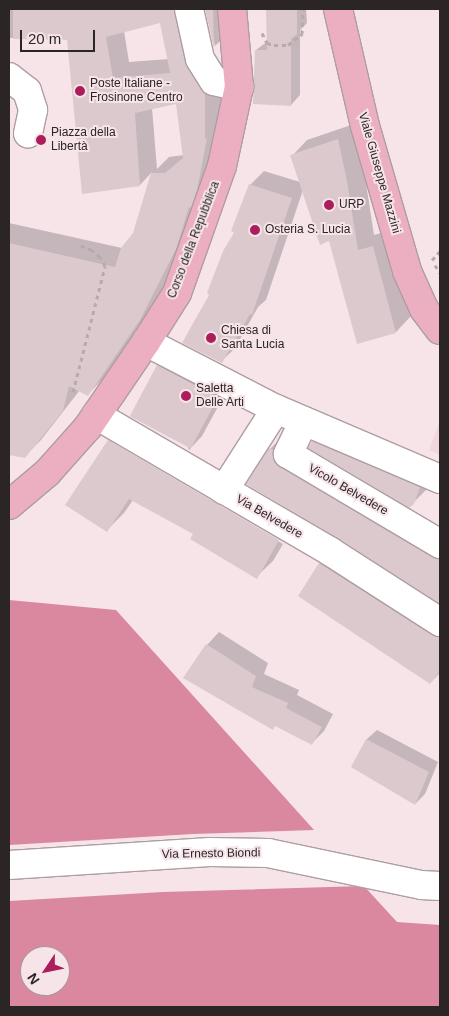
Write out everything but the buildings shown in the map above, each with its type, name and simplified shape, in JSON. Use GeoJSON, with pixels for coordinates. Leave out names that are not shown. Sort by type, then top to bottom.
{"type":"FeatureCollection","features":[{"type":"Feature","properties":{"kind":"main road","name":"Corso della Repubblica"},"geometry":{"type":"LineString","coordinates":[[9,505],[47,473],[96,415],[146,342],[176,292],[222,166],[239,87],[232,9]]}},
{"type":"Feature","properties":{"kind":"main road","name":"Viale Giuseppe Mazzini"},"geometry":{"type":"LineString","coordinates":[[338,9],[363,118],[407,270],[424,309],[440,330]]}},
{"type":"Feature","properties":{"kind":"street"},"geometry":{"type":"LineString","coordinates":[[189,9],[200,59],[214,81],[239,87]]}},
{"type":"Feature","properties":{"kind":"street"},"geometry":{"type":"LineString","coordinates":[[9,77],[27,91],[33,110],[28,132]]}},
{"type":"Feature","properties":{"kind":"street"},"geometry":{"type":"LineString","coordinates":[[146,342],[276,409],[440,479]]}},
{"type":"Feature","properties":{"kind":"street"},"geometry":{"type":"LineString","coordinates":[[224,490],[276,409]]}},
{"type":"Feature","properties":{"kind":"street","name":"Via Belvedere"},"geometry":{"type":"LineString","coordinates":[[96,415],[331,552],[440,622]]}},
{"type":"Feature","properties":{"kind":"street","name":"Vicolo Belvedere"},"geometry":{"type":"LineString","coordinates":[[304,421],[288,454],[440,544]]}},
{"type":"Feature","properties":{"kind":"street","name":"Via Ernesto Biondi"},"geometry":{"type":"LineString","coordinates":[[9,865],[210,852],[268,853],[421,885],[440,886]]}},
{"type":"Feature","properties":{"kind":"path"},"geometry":{"type":"LineString","coordinates":[[261,26],[267,43],[274,46],[288,45],[302,34],[303,9]]}},
{"type":"Feature","properties":{"kind":"path"},"geometry":{"type":"LineString","coordinates":[[73,392],[105,266],[100,257],[79,245]]}},
{"type":"Feature","properties":{"kind":"path"},"geometry":{"type":"LineString","coordinates":[[440,251],[431,259],[440,273]]}},
{"type":"Feature","properties":{"kind":"shaded area"},"geometry":{"type":"Polygon","coordinates":[[[440,421],[440,455],[429,450],[440,421]]]}},
{"type":"Feature","properties":{"kind":"shaded area"},"geometry":{"type":"Polygon","coordinates":[[[9,600],[116,610],[314,830],[193,834],[9,845],[9,600]]]}},
{"type":"Feature","properties":{"kind":"shaded area"},"geometry":{"type":"Polygon","coordinates":[[[364,886],[397,922],[440,925],[440,1007],[9,1007],[9,901],[163,892],[364,886]]]}},
{"type":"Feature","properties":{"kind":"place","name":"Poste Italiane - Frosinone Centro"},"geometry":{"type":"Point","coordinates":[80,91]}},
{"type":"Feature","properties":{"kind":"place","name":"Piazza della Libertà"},"geometry":{"type":"Point","coordinates":[41,140]}},
{"type":"Feature","properties":{"kind":"place","name":"URP"},"geometry":{"type":"Point","coordinates":[329,205]}},
{"type":"Feature","properties":{"kind":"place","name":"Osteria S. Lucia"},"geometry":{"type":"Point","coordinates":[255,230]}},
{"type":"Feature","properties":{"kind":"place","name":"Chiesa di Santa Lucia"},"geometry":{"type":"Point","coordinates":[211,338]}},
{"type":"Feature","properties":{"kind":"place","name":"Saletta Delle Arti"},"geometry":{"type":"Point","coordinates":[186,396]}}]}
